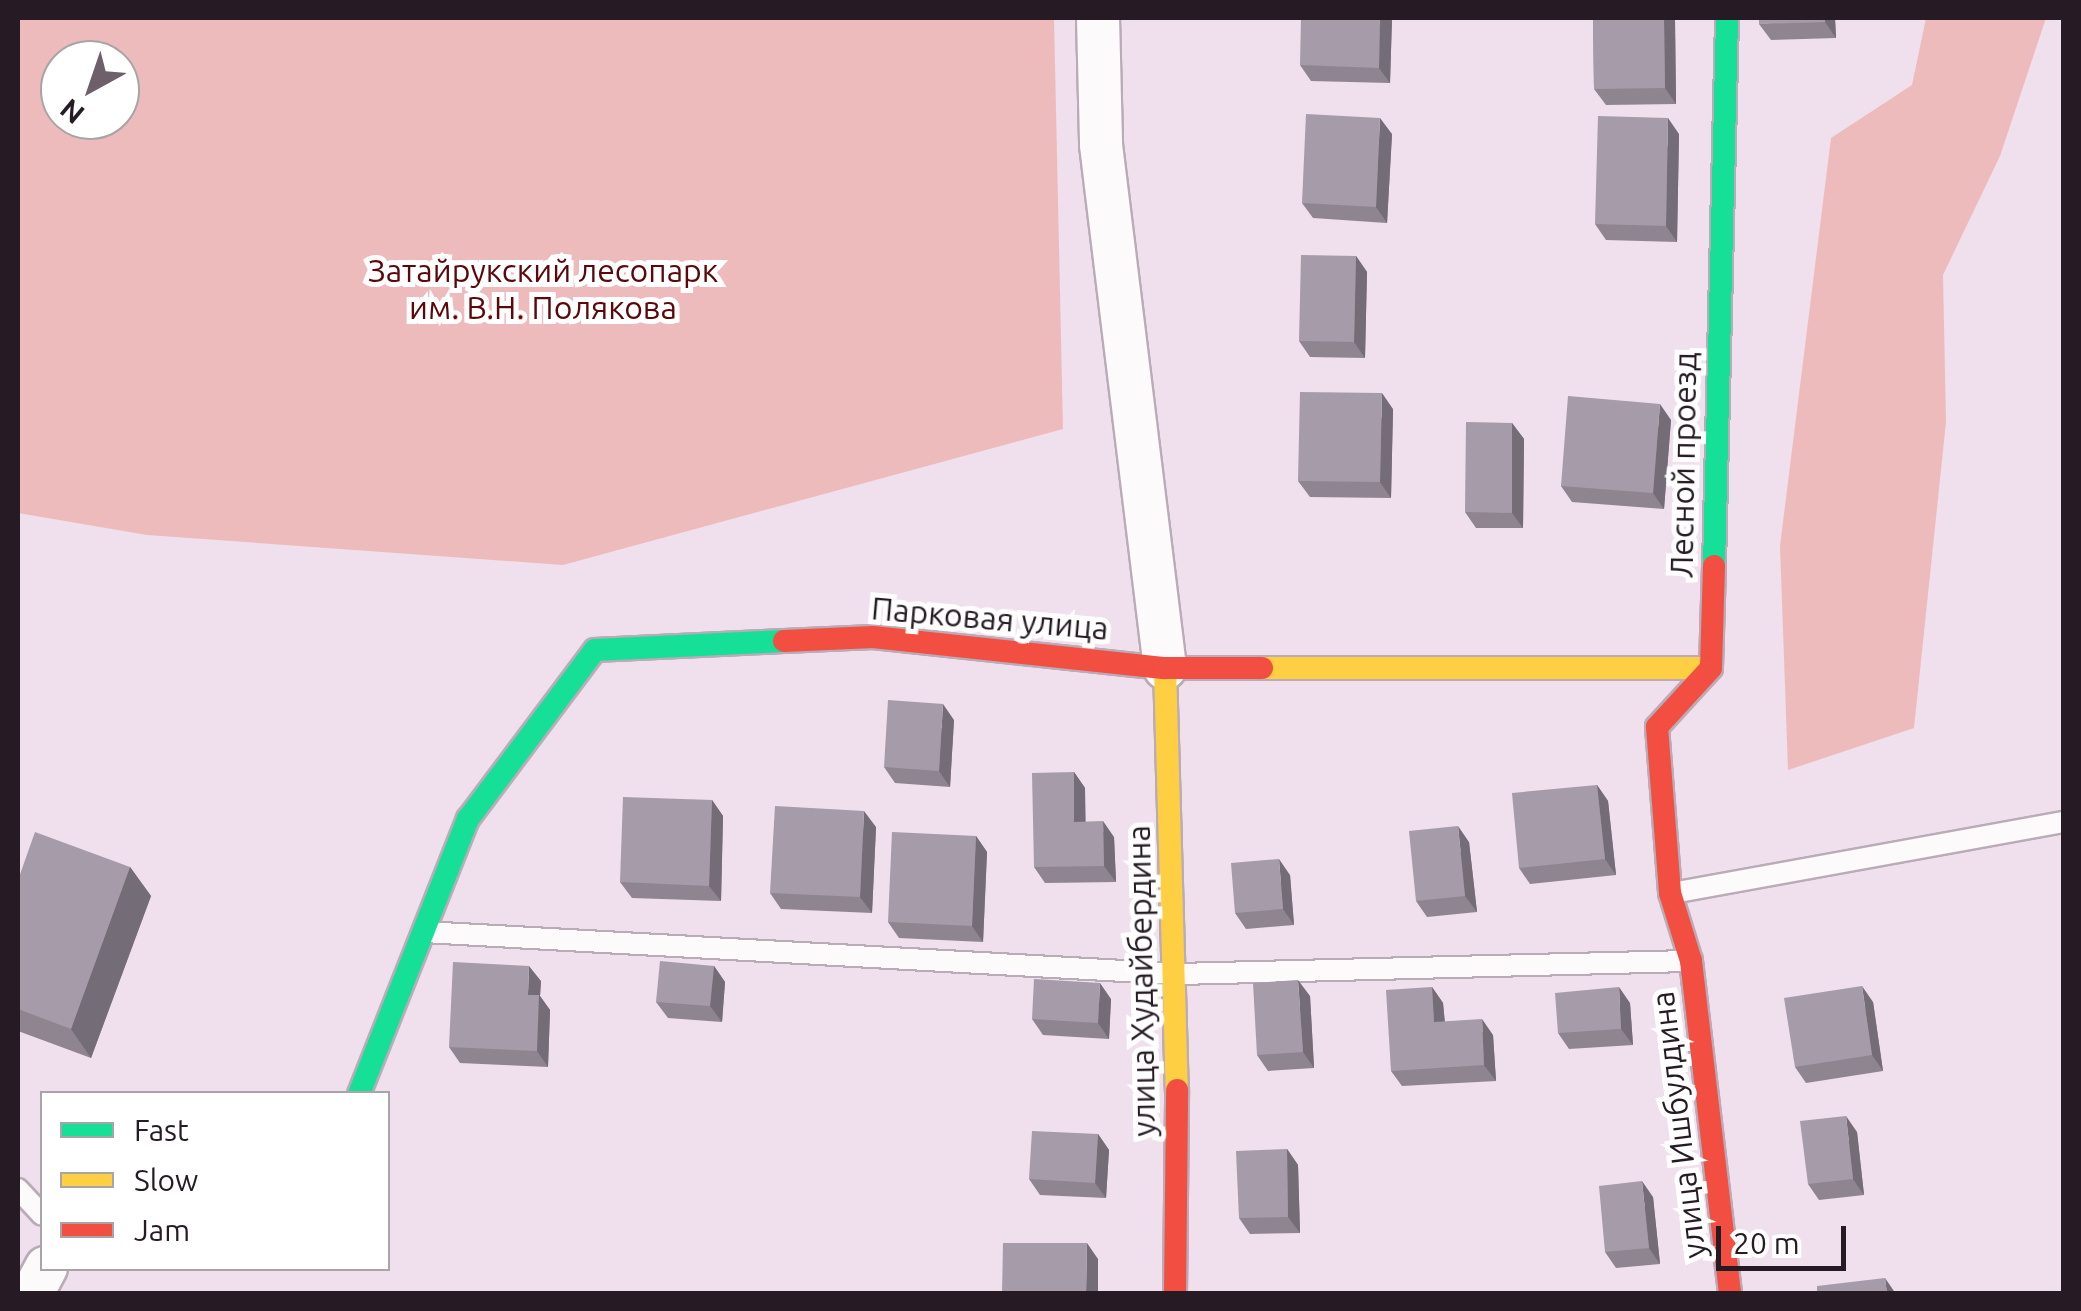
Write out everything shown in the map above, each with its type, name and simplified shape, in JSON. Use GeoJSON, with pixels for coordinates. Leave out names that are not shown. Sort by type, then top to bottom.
{"type":"FeatureCollection","features":[{"type":"Feature","properties":{"kind":"street"},"geometry":{"type":"LineString","coordinates":[[1098,18],[1101,145],[1165,668]]}},
{"type":"Feature","properties":{"kind":"street","name":"Лесной проезд"},"geometry":{"type":"LineString","coordinates":[[1711,668],[1727,18]]}},
{"type":"Feature","properties":{"kind":"street","name":"Парковая улица"},"geometry":{"type":"LineString","coordinates":[[360,1091],[468,820],[595,650],[874,637],[1165,668],[1711,668]]}},
{"type":"Feature","properties":{"kind":"street","name":"улица Худайбердина"},"geometry":{"type":"LineString","coordinates":[[1165,668],[1178,974],[1176,1294]]}},
{"type":"Feature","properties":{"kind":"street"},"geometry":{"type":"LineString","coordinates":[[1670,893],[1657,726],[1711,668]]}},
{"type":"Feature","properties":{"kind":"street","name":"улица Ишбулдина"},"geometry":{"type":"LineString","coordinates":[[1670,893],[1691,961],[1730,1294]]}},
{"type":"Feature","properties":{"kind":"street"},"geometry":{"type":"LineString","coordinates":[[32,1294],[44,1271]]}},
{"type":"Feature","properties":{"kind":"lane"},"geometry":{"type":"LineString","coordinates":[[1670,893],[2064,822]]}},
{"type":"Feature","properties":{"kind":"lane"},"geometry":{"type":"LineString","coordinates":[[424,932],[1178,974],[1691,961]]}},
{"type":"Feature","properties":{"kind":"lane"},"geometry":{"type":"LineString","coordinates":[[18,1189],[40,1212]]}},
{"type":"Feature","properties":{"kind":"green space","name":"Затайрукский лесопарк им. В.Н. Полякова"},"geometry":{"type":"Polygon","coordinates":[[[18,18],[1054,18],[1063,429],[563,565],[147,535],[18,513],[18,18]]]}},
{"type":"Feature","properties":{"kind":"green space"},"geometry":{"type":"Polygon","coordinates":[[[1926,18],[2046,18],[2000,156],[1943,275],[1946,422],[1914,728],[1788,770],[1780,546],[1831,138],[1912,85],[1926,18]]]}},
{"type":"Feature","properties":{"kind":"building"},"geometry":{"type":"Polygon","coordinates":[[[1301,18],[1380,18],[1379,68],[1300,65],[1301,18]]]}},
{"type":"Feature","properties":{"kind":"building"},"geometry":{"type":"Polygon","coordinates":[[[1593,18],[1664,18],[1665,88],[1594,89],[1593,18]]]}},
{"type":"Feature","properties":{"kind":"building"},"geometry":{"type":"Polygon","coordinates":[[[1759,18],[1825,18],[1825,22],[1759,24],[1759,18]]]}},
{"type":"Feature","properties":{"kind":"building"},"geometry":{"type":"Polygon","coordinates":[[[1306,114],[1380,118],[1376,207],[1302,203],[1306,114]]]}},
{"type":"Feature","properties":{"kind":"building"},"geometry":{"type":"Polygon","coordinates":[[[1598,116],[1668,118],[1666,226],[1595,224],[1598,116]]]}},
{"type":"Feature","properties":{"kind":"building"},"geometry":{"type":"Polygon","coordinates":[[[1301,255],[1356,256],[1354,342],[1299,341],[1301,255]]]}},
{"type":"Feature","properties":{"kind":"building"},"geometry":{"type":"Polygon","coordinates":[[[1300,392],[1382,393],[1380,482],[1298,481],[1300,392]]]}},
{"type":"Feature","properties":{"kind":"building"},"geometry":{"type":"Polygon","coordinates":[[[1568,396],[1660,404],[1653,493],[1561,486],[1568,396]]]}},
{"type":"Feature","properties":{"kind":"building"},"geometry":{"type":"Polygon","coordinates":[[[1466,422],[1512,423],[1512,513],[1465,512],[1466,422]]]}},
{"type":"Feature","properties":{"kind":"building"},"geometry":{"type":"Polygon","coordinates":[[[888,700],[943,704],[939,771],[884,767],[888,700]]]}},
{"type":"Feature","properties":{"kind":"building"},"geometry":{"type":"Polygon","coordinates":[[[1074,772],[1074,822],[1103,821],[1104,866],[1034,867],[1032,773],[1074,772]]]}},
{"type":"Feature","properties":{"kind":"building"},"geometry":{"type":"Polygon","coordinates":[[[1597,785],[1605,859],[1519,868],[1512,793],[1597,785]]]}},
{"type":"Feature","properties":{"kind":"building"},"geometry":{"type":"Polygon","coordinates":[[[623,797],[712,800],[709,886],[620,882],[623,797]]]}},
{"type":"Feature","properties":{"kind":"building"},"geometry":{"type":"Polygon","coordinates":[[[775,806],[864,811],[860,897],[770,893],[775,806]]]}},
{"type":"Feature","properties":{"kind":"building"},"geometry":{"type":"Polygon","coordinates":[[[1458,826],[1465,896],[1416,901],[1409,831],[1458,826]]]}},
{"type":"Feature","properties":{"kind":"building"},"geometry":{"type":"Polygon","coordinates":[[[35,832],[130,867],[71,1029],[18,1009],[18,880],[35,832]]]}},
{"type":"Feature","properties":{"kind":"building"},"geometry":{"type":"Polygon","coordinates":[[[892,832],[976,836],[972,926],[888,922],[892,832]]]}},
{"type":"Feature","properties":{"kind":"building"},"geometry":{"type":"Polygon","coordinates":[[[1279,859],[1283,909],[1235,913],[1231,863],[1279,859]]]}},
{"type":"Feature","properties":{"kind":"building"},"geometry":{"type":"Polygon","coordinates":[[[660,961],[714,966],[710,1006],[656,1002],[660,961]]]}},
{"type":"Feature","properties":{"kind":"building"},"geometry":{"type":"Polygon","coordinates":[[[453,962],[529,966],[528,995],[539,995],[537,1051],[449,1047],[453,962]]]}},
{"type":"Feature","properties":{"kind":"building"},"geometry":{"type":"Polygon","coordinates":[[[1034,979],[1100,983],[1098,1023],[1032,1019],[1034,979]]]}},
{"type":"Feature","properties":{"kind":"building"},"geometry":{"type":"Polygon","coordinates":[[[1298,980],[1303,1052],[1257,1055],[1253,983],[1298,980]]]}},
{"type":"Feature","properties":{"kind":"building"},"geometry":{"type":"Polygon","coordinates":[[[1862,986],[1872,1055],[1795,1067],[1784,998],[1862,986]]]}},
{"type":"Feature","properties":{"kind":"building"},"geometry":{"type":"Polygon","coordinates":[[[1432,987],[1434,1022],[1482,1019],[1484,1065],[1391,1071],[1386,990],[1432,987]]]}},
{"type":"Feature","properties":{"kind":"building"},"geometry":{"type":"Polygon","coordinates":[[[1619,987],[1621,1029],[1558,1033],[1555,993],[1619,987]]]}},
{"type":"Feature","properties":{"kind":"building"},"geometry":{"type":"Polygon","coordinates":[[[1846,1116],[1853,1179],[1808,1184],[1800,1121],[1846,1116]]]}},
{"type":"Feature","properties":{"kind":"building"},"geometry":{"type":"Polygon","coordinates":[[[1032,1131],[1098,1134],[1095,1183],[1029,1179],[1032,1131]]]}},
{"type":"Feature","properties":{"kind":"building"},"geometry":{"type":"Polygon","coordinates":[[[1287,1149],[1288,1217],[1239,1218],[1236,1151],[1287,1149]]]}},
{"type":"Feature","properties":{"kind":"building"},"geometry":{"type":"Polygon","coordinates":[[[1642,1181],[1649,1248],[1605,1252],[1599,1186],[1642,1181]]]}},
{"type":"Feature","properties":{"kind":"building"},"geometry":{"type":"Polygon","coordinates":[[[1003,1243],[1087,1243],[1086,1294],[1002,1294],[1003,1243]]]}},
{"type":"Feature","properties":{"kind":"building"},"geometry":{"type":"Polygon","coordinates":[[[1885,1278],[1887,1294],[1817,1294],[1817,1286],[1885,1278]]]}},
{"type":"Feature","properties":{"kind":"traffic: fast"},"geometry":{"type":"LineString","coordinates":[[1714,566],[1727,18]]}},
{"type":"Feature","properties":{"kind":"traffic: fast"},"geometry":{"type":"LineString","coordinates":[[360,1091],[468,819],[595,650],[784,641]]}},
{"type":"Feature","properties":{"kind":"traffic: slow"},"geometry":{"type":"LineString","coordinates":[[1165,668],[1177,1090]]}},
{"type":"Feature","properties":{"kind":"traffic: slow"},"geometry":{"type":"LineString","coordinates":[[1262,668],[1711,668]]}},
{"type":"Feature","properties":{"kind":"traffic: jam"},"geometry":{"type":"LineString","coordinates":[[1714,566],[1711,668],[1657,727],[1670,893],[1691,961],[1730,1294]]}},
{"type":"Feature","properties":{"kind":"traffic: jam"},"geometry":{"type":"LineString","coordinates":[[784,641],[873,637],[1165,668],[1262,668]]}},
{"type":"Feature","properties":{"kind":"traffic: jam"},"geometry":{"type":"LineString","coordinates":[[1175,1294],[1177,1090]]}}]}
